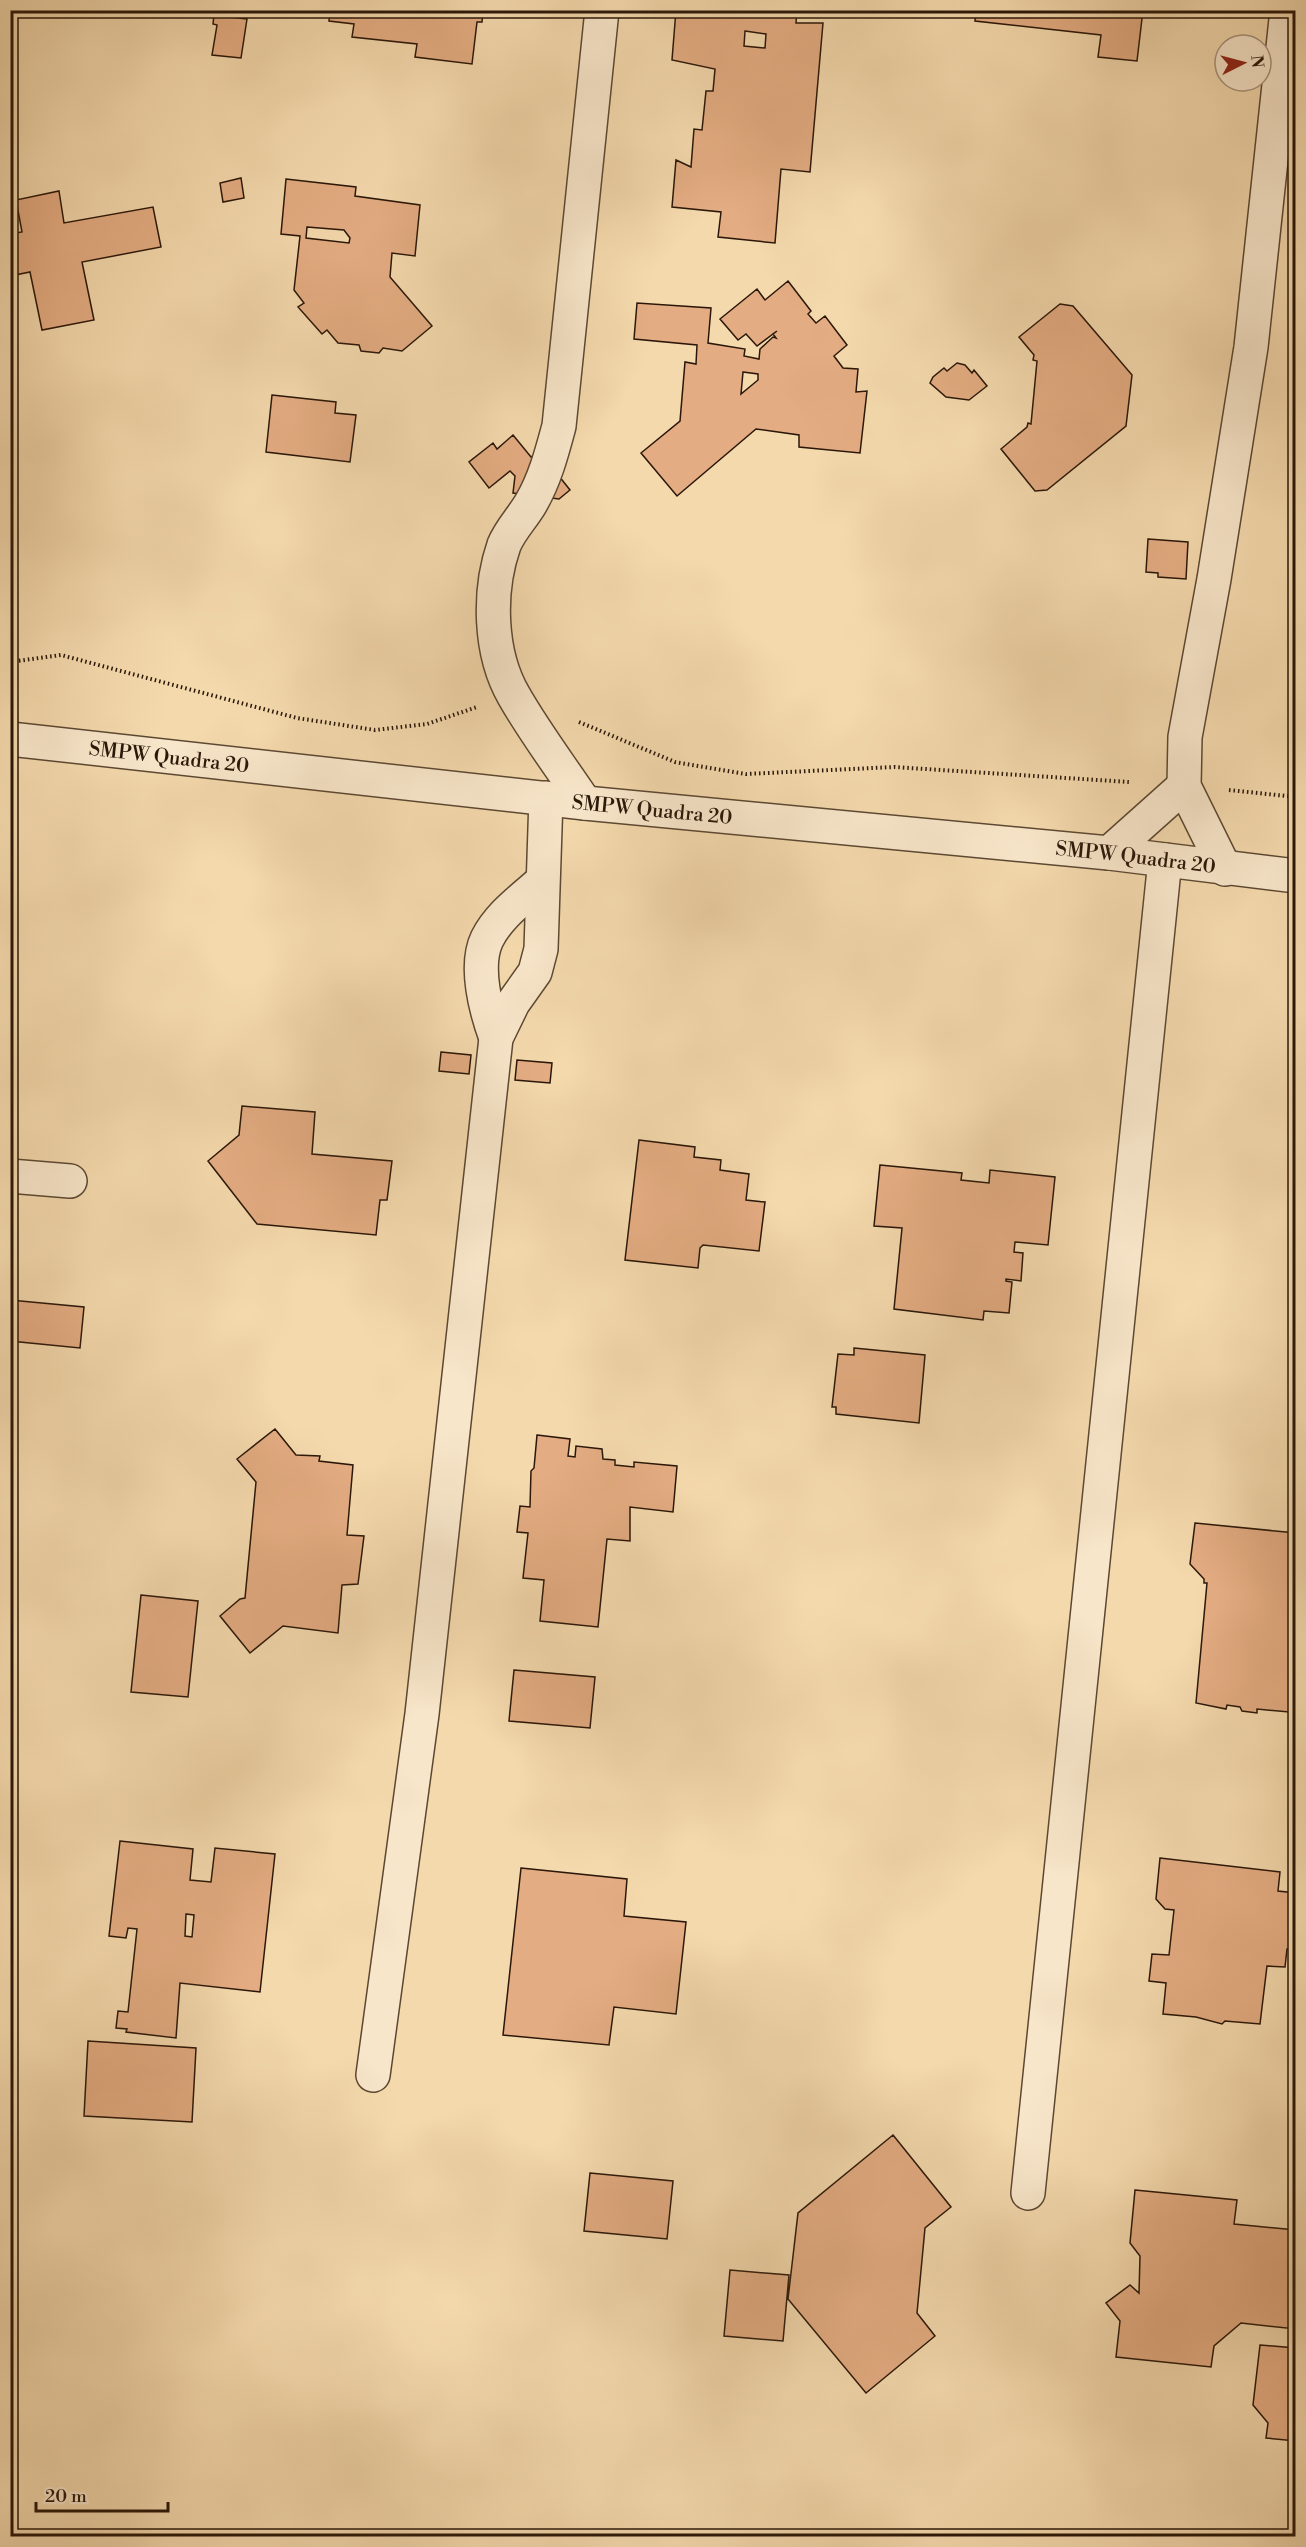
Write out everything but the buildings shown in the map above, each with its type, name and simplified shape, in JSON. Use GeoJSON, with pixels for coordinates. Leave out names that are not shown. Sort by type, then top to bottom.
{"type":"FeatureCollection","features":[{"type":"Feature","properties":{"kind":"street"},"geometry":{"type":"LineString","coordinates":[[585,803],[513,694],[500,661],[494,625],[495,581],[505,543],[532,502],[548,465],[559,426],[602,10]]}},
{"type":"Feature","properties":{"kind":"street"},"geometry":{"type":"LineString","coordinates":[[1225,869],[1184,786],[1185,737],[1214,579],[1251,347],[1287,10]]}},
{"type":"Feature","properties":{"kind":"street","name":"SMPW Quadra 20"},"geometry":{"type":"LineString","coordinates":[[10,739],[585,803],[1110,853],[1296,876]]}},
{"type":"Feature","properties":{"kind":"street"},"geometry":{"type":"LineString","coordinates":[[1110,853],[1184,786]]}},
{"type":"Feature","properties":{"kind":"street"},"geometry":{"type":"LineString","coordinates":[[373,2075],[422,1714],[496,1038],[513,1003],[535,972],[541,949],[543,913],[541,882],[546,798]]}},
{"type":"Feature","properties":{"kind":"street"},"geometry":{"type":"LineString","coordinates":[[1028,2193],[1165,860]]}},
{"type":"Feature","properties":{"kind":"street"},"geometry":{"type":"LineString","coordinates":[[496,1038],[486,1009],[483,985],[482,962],[486,940],[514,905],[541,882]]}},
{"type":"Feature","properties":{"kind":"street"},"geometry":{"type":"LineString","coordinates":[[10,1176],[70,1181]]}},
{"type":"Feature","properties":{"kind":"path"},"geometry":{"type":"LineString","coordinates":[[10,662],[61,656],[297,718],[375,730],[427,724],[513,694]]}},
{"type":"Feature","properties":{"kind":"path"},"geometry":{"type":"LineString","coordinates":[[578,722],[675,762],[746,774],[894,767],[1184,786],[1296,797]]}}]}
